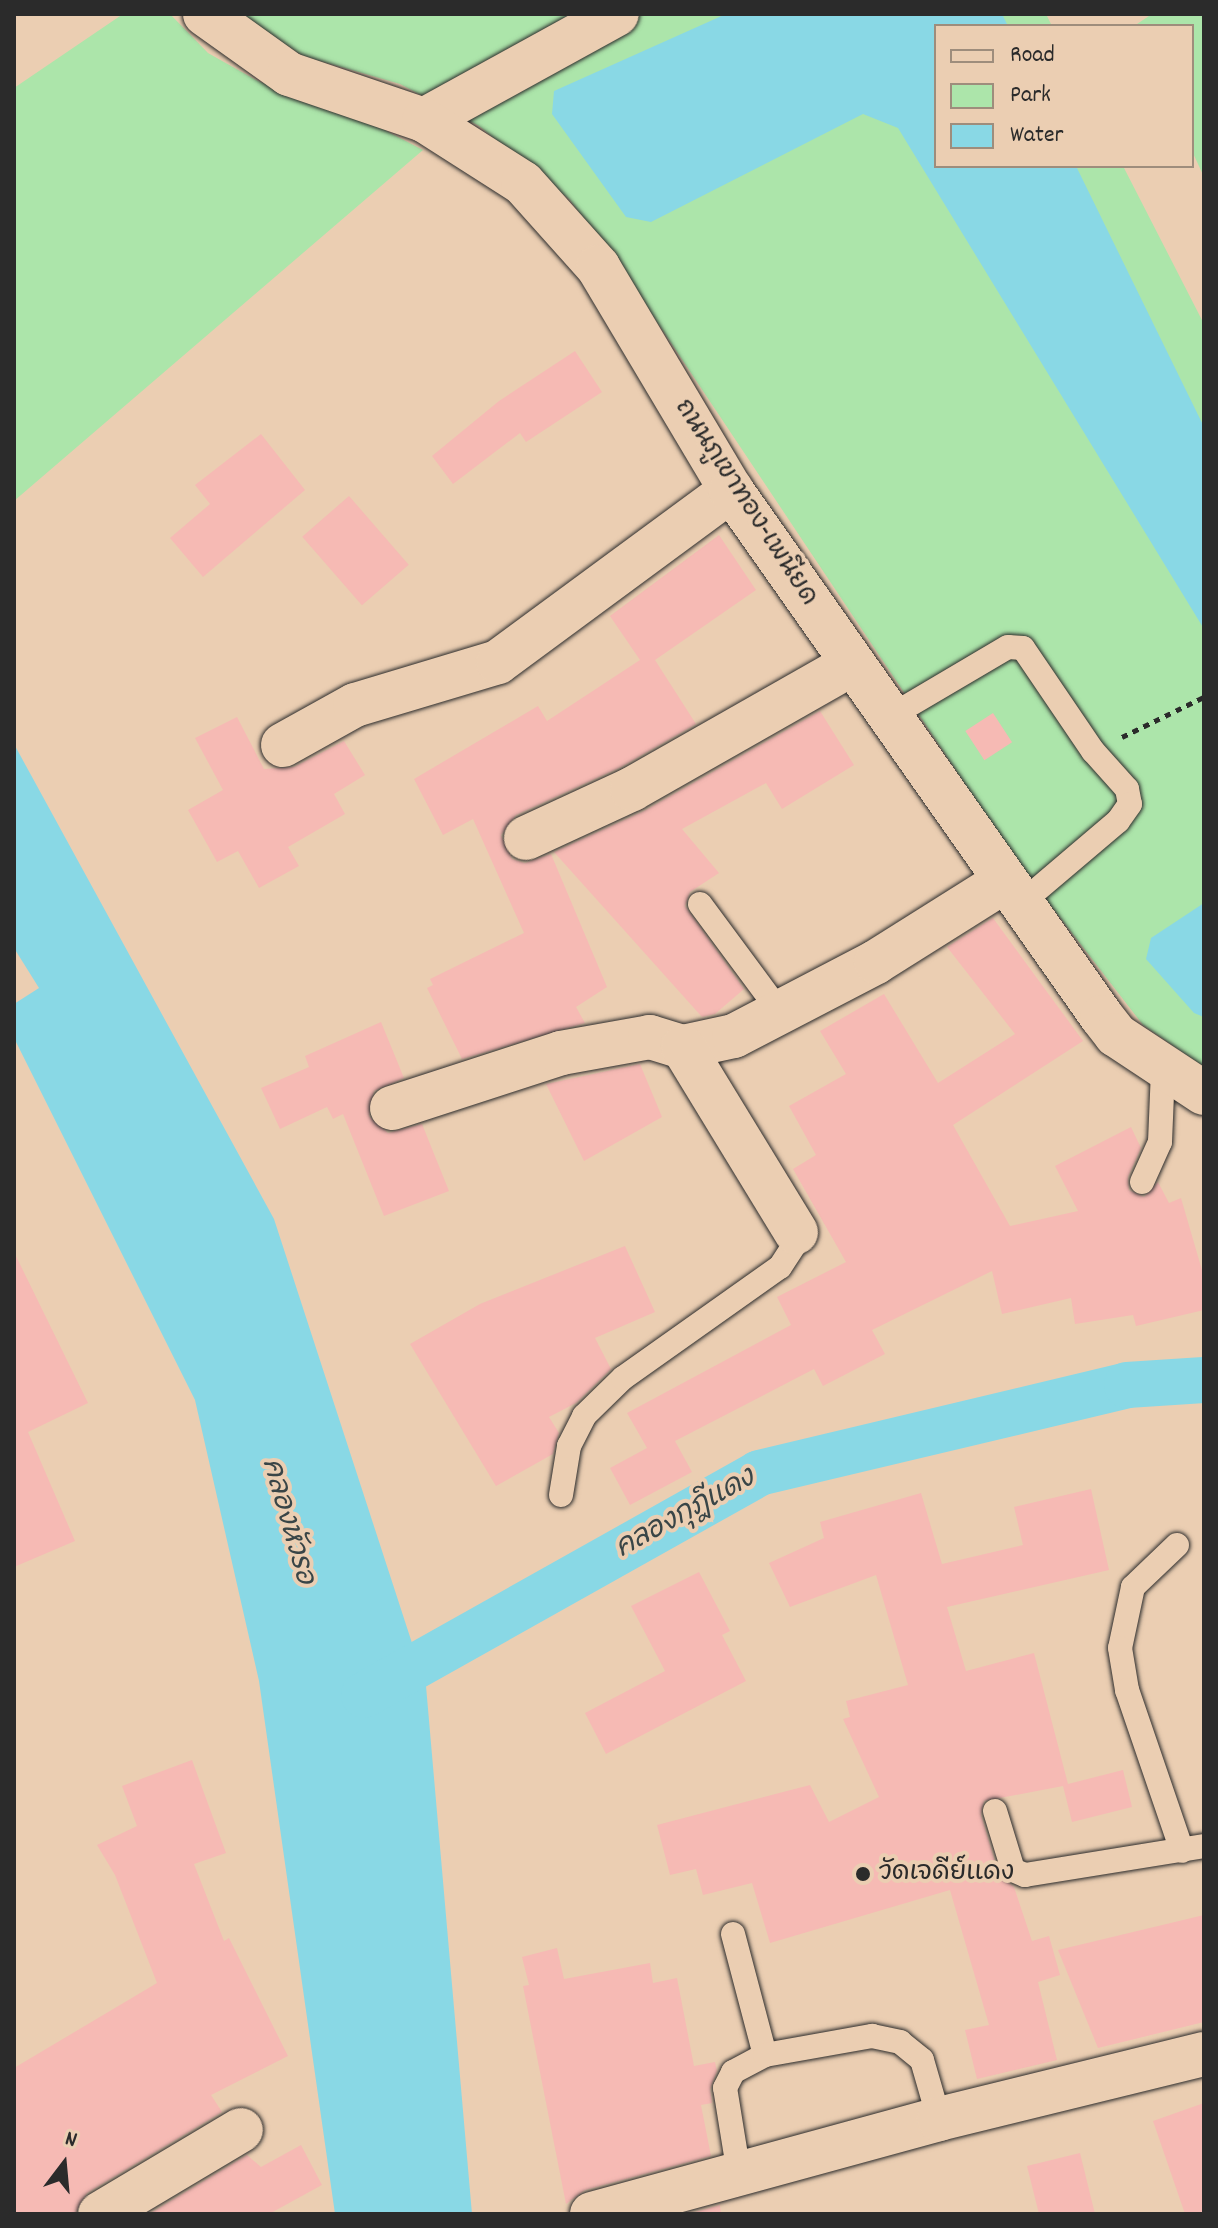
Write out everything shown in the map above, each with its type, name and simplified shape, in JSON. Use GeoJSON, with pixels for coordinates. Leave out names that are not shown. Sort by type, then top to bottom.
{"type":"FeatureCollection","features":[{"type":"Feature","properties":{"kind":"street","name":"ถนนภูเขาทอง-เพนียด"},"geometry":{"type":"LineString","coordinates":[[205,14],[289,74],[424,120],[523,183],[598,267],[731,490],[1011,893],[1116,1035],[1163,1069],[1204,1093]]}},
{"type":"Feature","properties":{"kind":"street"},"geometry":{"type":"LineString","coordinates":[[424,120],[617,14]]}},
{"type":"Feature","properties":{"kind":"street"},"geometry":{"type":"LineString","coordinates":[[283,745],[355,705],[498,662],[731,490]]}},
{"type":"Feature","properties":{"kind":"street"},"geometry":{"type":"LineString","coordinates":[[526,838],[632,789],[852,664]]}},
{"type":"Feature","properties":{"kind":"street"},"geometry":{"type":"LineString","coordinates":[[392,1108],[561,1053],[626,1038],[650,1037],[683,1047],[734,1036],[1011,893]]}},
{"type":"Feature","properties":{"kind":"street"},"geometry":{"type":"LineString","coordinates":[[683,1047],[796,1232]]}},
{"type":"Feature","properties":{"kind":"street"},"geometry":{"type":"LineString","coordinates":[[592,2214],[939,2119],[1204,2054]]}},
{"type":"Feature","properties":{"kind":"street"},"geometry":{"type":"LineString","coordinates":[[100,2214],[241,2130]]}},
{"type":"Feature","properties":{"kind":"lane"},"geometry":{"type":"LineString","coordinates":[[889,717],[1008,647],[1023,648],[1093,751],[1127,789],[1130,804],[1118,821],[1011,893]]}},
{"type":"Feature","properties":{"kind":"lane"},"geometry":{"type":"LineString","coordinates":[[700,904],[780,1012]]}},
{"type":"Feature","properties":{"kind":"lane"},"geometry":{"type":"LineString","coordinates":[[1142,1182],[1160,1142],[1163,1069]]}},
{"type":"Feature","properties":{"kind":"lane"},"geometry":{"type":"LineString","coordinates":[[561,1495],[569,1446],[584,1416],[623,1378],[780,1267],[795,1244],[796,1232]]}},
{"type":"Feature","properties":{"kind":"lane"},"geometry":{"type":"LineString","coordinates":[[995,1811],[1013,1870],[1025,1875],[1193,1848],[1127,1690],[1120,1648],[1133,1587],[1177,1545]]}},
{"type":"Feature","properties":{"kind":"lane"},"geometry":{"type":"LineString","coordinates":[[733,1934],[765,2055]]}},
{"type":"Feature","properties":{"kind":"lane"},"geometry":{"type":"LineString","coordinates":[[739,2174],[725,2088],[733,2072],[765,2055],[872,2036],[900,2042],[922,2060],[939,2119]]}},
{"type":"Feature","properties":{"kind":"path"},"geometry":{"type":"LineString","coordinates":[[1093,751],[1204,697]]}},
{"type":"Feature","properties":{"kind":"green space"},"geometry":{"type":"Polygon","coordinates":[[[123,14],[170,14],[208,53],[258,81],[377,126],[423,150],[14,501],[14,88],[123,14]]]}},
{"type":"Feature","properties":{"kind":"green space"},"geometry":{"type":"Polygon","coordinates":[[[237,14],[1046,14],[1051,24],[934,24],[934,168],[1124,168],[1204,324],[1204,1067],[1143,1025],[1017,862],[615,259],[569,199],[479,126],[400,84],[303,56],[237,14]]]}},
{"type":"Feature","properties":{"kind":"green space"},"geometry":{"type":"Polygon","coordinates":[[[1152,14],[1204,14],[1204,177],[1194,155],[1194,24],[1137,24],[1152,14]]]}},
{"type":"Feature","properties":{"kind":"water"},"geometry":{"type":"Polygon","coordinates":[[[726,14],[1002,14],[1007,24],[934,24],[934,168],[1077,168],[1204,427],[1204,629],[898,128],[863,114],[651,222],[626,217],[552,114],[554,91],[726,14]]]}},
{"type":"Feature","properties":{"kind":"water","name":"คลองหัวรอ"},"geometry":{"type":"Polygon","coordinates":[[[14,744],[274,1219],[426,1686],[472,2214],[335,2214],[259,1681],[195,1400],[14,1038],[14,1004],[39,988],[14,948],[14,744]]]}},
{"type":"Feature","properties":{"kind":"water"},"geometry":{"type":"Polygon","coordinates":[[[1204,903],[1204,1017],[1194,1013],[1146,959],[1151,938],[1204,903]]]}},
{"type":"Feature","properties":{"kind":"building"},"geometry":{"type":"Polygon","coordinates":[[[575,351],[602,392],[526,442],[520,433],[453,484],[432,456],[499,401],[575,351]]]}},
{"type":"Feature","properties":{"kind":"building"},"geometry":{"type":"Polygon","coordinates":[[[261,434],[305,490],[203,577],[170,538],[210,504],[195,485],[261,434]]]}},
{"type":"Feature","properties":{"kind":"building"},"geometry":{"type":"Polygon","coordinates":[[[349,496],[409,565],[362,605],[302,537],[349,496]]]}},
{"type":"Feature","properties":{"kind":"building"},"geometry":{"type":"Polygon","coordinates":[[[719,535],[756,590],[655,660],[696,724],[621,767],[516,815],[501,835],[512,859],[525,863],[551,854],[607,987],[576,1007],[585,1023],[462,1059],[427,988],[433,985],[430,979],[524,933],[473,819],[443,835],[414,779],[538,706],[547,721],[640,660],[610,616],[719,535]]]}},
{"type":"Feature","properties":{"kind":"building"},"geometry":{"type":"Polygon","coordinates":[[[820,711],[854,765],[782,809],[766,783],[682,829],[719,873],[690,892],[685,906],[744,989],[715,1014],[702,1017],[554,852],[644,811],[820,711]]]}},
{"type":"Feature","properties":{"kind":"building"},"geometry":{"type":"Polygon","coordinates":[[[993,713],[1012,742],[984,760],[965,731],[993,713]]]}},
{"type":"Feature","properties":{"kind":"building"},"geometry":{"type":"Polygon","coordinates":[[[237,717],[264,769],[294,767],[344,741],[365,775],[334,794],[345,814],[288,847],[299,866],[259,888],[238,851],[217,862],[188,810],[223,790],[195,738],[237,717]]]}},
{"type":"Feature","properties":{"kind":"building"},"geometry":{"type":"Polygon","coordinates":[[[993,918],[1083,1041],[953,1125],[1010,1226],[1078,1211],[1055,1166],[1131,1127],[1141,1148],[1128,1177],[1129,1190],[1144,1197],[1158,1182],[1169,1203],[1181,1198],[1204,1277],[1204,1310],[1136,1326],[1133,1315],[1075,1324],[1071,1298],[1002,1314],[992,1271],[872,1330],[885,1354],[823,1386],[814,1369],[675,1441],[692,1472],[630,1505],[610,1468],[647,1448],[627,1413],[791,1325],[777,1297],[846,1262],[793,1169],[816,1155],[789,1106],[846,1074],[820,1031],[884,994],[938,1083],[1015,1034],[947,947],[993,918]]]}},
{"type":"Feature","properties":{"kind":"building"},"geometry":{"type":"Polygon","coordinates":[[[381,1022],[404,1078],[374,1091],[369,1116],[388,1133],[422,1124],[449,1191],[384,1216],[343,1114],[333,1119],[327,1107],[280,1129],[261,1088],[309,1067],[305,1056],[381,1022]]]}},
{"type":"Feature","properties":{"kind":"building"},"geometry":{"type":"Polygon","coordinates":[[[640,1064],[662,1117],[584,1161],[546,1084],[640,1064]]]}},
{"type":"Feature","properties":{"kind":"building"},"geometry":{"type":"Polygon","coordinates":[[[625,1246],[655,1312],[595,1338],[611,1369],[576,1403],[549,1417],[559,1433],[553,1454],[496,1486],[410,1344],[480,1304],[625,1246]]]}},
{"type":"Feature","properties":{"kind":"building"},"geometry":{"type":"Polygon","coordinates":[[[14,1252],[88,1403],[28,1432],[75,1541],[14,1567],[14,1252]]]}},
{"type":"Feature","properties":{"kind":"building"},"geometry":{"type":"Polygon","coordinates":[[[1091,1489],[1109,1570],[947,1607],[966,1671],[1034,1653],[1068,1784],[1123,1770],[1132,1807],[1072,1822],[1063,1786],[984,1801],[981,1815],[999,1875],[1014,1887],[1032,1941],[1049,1936],[1060,1975],[1038,1982],[1057,2060],[977,2079],[965,2030],[989,2025],[950,1890],[770,1943],[752,1883],[703,1895],[696,1869],[670,1875],[657,1825],[810,1785],[829,1822],[879,1797],[843,1719],[850,1717],[846,1701],[908,1685],[876,1575],[790,1607],[769,1563],[824,1538],[820,1522],[921,1493],[942,1564],[1023,1545],[1014,1507],[1091,1489]]]}},
{"type":"Feature","properties":{"kind":"building"},"geometry":{"type":"Polygon","coordinates":[[[699,1572],[730,1631],[722,1635],[746,1681],[606,1754],[585,1713],[665,1671],[631,1606],[699,1572]]]}},
{"type":"Feature","properties":{"kind":"building"},"geometry":{"type":"Polygon","coordinates":[[[192,1760],[226,1853],[194,1864],[224,1941],[229,1938],[288,2056],[211,2095],[222,2112],[87,2193],[75,2214],[14,2214],[14,2068],[157,1983],[115,1875],[97,1845],[137,1826],[122,1786],[192,1760]]]}},
{"type":"Feature","properties":{"kind":"building"},"geometry":{"type":"Polygon","coordinates":[[[1204,1915],[1204,2022],[1098,2048],[1058,1950],[1204,1915]]]}},
{"type":"Feature","properties":{"kind":"building"},"geometry":{"type":"Polygon","coordinates":[[[557,1948],[564,1979],[650,1963],[653,1983],[677,1978],[694,2066],[715,2062],[717,2071],[710,2089],[712,2103],[701,2105],[711,2156],[585,2190],[566,2204],[523,1986],[529,1985],[522,1957],[557,1948]]]}},
{"type":"Feature","properties":{"kind":"building"},"geometry":{"type":"Polygon","coordinates":[[[1204,2103],[1204,2214],[1185,2214],[1153,2121],[1204,2103]]]}},
{"type":"Feature","properties":{"kind":"building"},"geometry":{"type":"Polygon","coordinates":[[[301,2145],[322,2185],[269,2214],[149,2214],[247,2155],[261,2167],[301,2145]]]}},
{"type":"Feature","properties":{"kind":"building"},"geometry":{"type":"Polygon","coordinates":[[[1080,2153],[1095,2214],[1039,2214],[1027,2166],[1080,2153]]]}},
{"type":"Feature","properties":{"kind":"building"},"geometry":{"type":"Polygon","coordinates":[[[720,2205],[721,2214],[688,2214],[720,2205]]]}},
{"type":"Feature","properties":{"kind":"waterway","name":"คลองกุฎีแดง"},"geometry":{"type":"LineString","coordinates":[[364,1695],[759,1473],[1127,1385],[1204,1380]]}},
{"type":"Feature","properties":{"kind":"place","name":"วัดเจดีย์แดง"},"geometry":{"type":"Point","coordinates":[863,1874]}}]}
